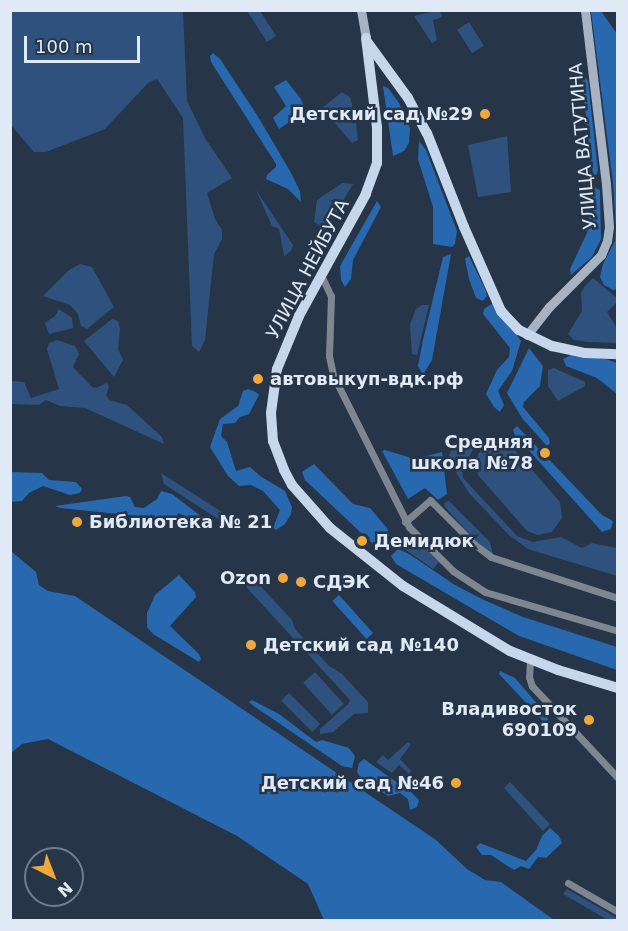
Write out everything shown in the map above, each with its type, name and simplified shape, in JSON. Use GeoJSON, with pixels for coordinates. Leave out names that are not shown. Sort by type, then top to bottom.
{"type":"FeatureCollection","features":[{"type":"Feature","properties":{"kind":"main road","name":"УЛИЦА НЕЙБУТА"},"geometry":{"type":"LineString","coordinates":[[366,38],[376,127],[377,163],[366,194],[321,275],[281,355],[273,387],[273,441],[284,470],[292,485],[316,513],[372,564],[456,620],[530,660],[618,688]]}},
{"type":"Feature","properties":{"kind":"main road","name":"УЛИЦА НЕЙБУТА"},"geometry":{"type":"LineString","coordinates":[[366,38],[408,98],[427,133],[492,296],[511,323],[527,335]]}},
{"type":"Feature","properties":{"kind":"main road"},"geometry":{"type":"LineString","coordinates":[[527,335],[552,346],[585,353],[618,354]]}},
{"type":"Feature","properties":{"kind":"street","name":"УЛИЦА НЕЙБУТА"},"geometry":{"type":"LineString","coordinates":[[362,10],[366,38]]}},
{"type":"Feature","properties":{"kind":"street","name":"УЛИЦА ВАТУТИНА"},"geometry":{"type":"LineString","coordinates":[[527,335],[549,307],[601,255],[607,241],[609,227],[606,184],[585,10]]}},
{"type":"Feature","properties":{"kind":"street"},"geometry":{"type":"LineString","coordinates":[[321,275],[332,296],[329,356],[333,375],[389,483],[405,522],[453,572],[485,591],[618,631]]}},
{"type":"Feature","properties":{"kind":"street"},"geometry":{"type":"LineString","coordinates":[[405,522],[430,500],[474,544],[491,557],[618,598]]}},
{"type":"Feature","properties":{"kind":"street"},"geometry":{"type":"LineString","coordinates":[[530,660],[529,677],[532,686],[618,778]]}},
{"type":"Feature","properties":{"kind":"street"},"geometry":{"type":"LineString","coordinates":[[568,883],[618,912]]}},
{"type":"Feature","properties":{"kind":"shaded area"},"geometry":{"type":"Polygon","coordinates":[[[440,10],[442,17],[433,20],[437,40],[432,43],[414,16],[440,10]]]}},
{"type":"Feature","properties":{"kind":"shaded area"},"geometry":{"type":"Polygon","coordinates":[[[10,11],[183,11],[187,101],[205,138],[232,178],[207,193],[215,219],[222,230],[222,239],[214,254],[205,340],[199,352],[192,346],[183,118],[157,79],[148,83],[105,129],[46,152],[34,152],[11,125],[10,11]]]}},
{"type":"Feature","properties":{"kind":"shaded area"},"geometry":{"type":"Polygon","coordinates":[[[247,11],[260,11],[276,36],[267,42],[247,11]]]}},
{"type":"Feature","properties":{"kind":"shaded area"},"geometry":{"type":"Polygon","coordinates":[[[591,11],[601,11],[617,34],[618,289],[613,290],[604,285],[600,277],[603,264],[615,241],[616,228],[613,183],[591,11]]]}},
{"type":"Feature","properties":{"kind":"shaded area"},"geometry":{"type":"Polygon","coordinates":[[[469,22],[484,46],[472,53],[457,29],[469,22]]]}},
{"type":"Feature","properties":{"kind":"shaded area"},"geometry":{"type":"Polygon","coordinates":[[[213,53],[220,59],[257,115],[290,171],[300,191],[301,202],[288,189],[266,179],[276,164],[211,62],[210,56],[213,53]]]}},
{"type":"Feature","properties":{"kind":"shaded area"},"geometry":{"type":"Polygon","coordinates":[[[585,77],[588,81],[598,171],[595,179],[582,82],[585,77]]]}},
{"type":"Feature","properties":{"kind":"shaded area"},"geometry":{"type":"Polygon","coordinates":[[[286,80],[301,99],[304,107],[301,114],[279,129],[273,118],[286,106],[274,87],[286,80]]]}},
{"type":"Feature","properties":{"kind":"shaded area"},"geometry":{"type":"Polygon","coordinates":[[[383,86],[388,88],[399,103],[410,128],[409,143],[404,151],[393,156],[383,86]]]}},
{"type":"Feature","properties":{"kind":"shaded area"},"geometry":{"type":"Polygon","coordinates":[[[342,92],[350,97],[356,122],[358,140],[352,143],[322,108],[342,92]]]}},
{"type":"Feature","properties":{"kind":"shaded area"},"geometry":{"type":"Polygon","coordinates":[[[507,136],[511,192],[478,197],[468,145],[507,136]]]}},
{"type":"Feature","properties":{"kind":"shaded area"},"geometry":{"type":"Polygon","coordinates":[[[419,141],[426,150],[457,231],[455,244],[452,247],[433,244],[433,207],[418,159],[419,141]]]}},
{"type":"Feature","properties":{"kind":"shaded area"},"geometry":{"type":"Polygon","coordinates":[[[342,183],[353,184],[321,237],[316,234],[320,226],[314,222],[317,200],[342,183]]]}},
{"type":"Feature","properties":{"kind":"shaded area"},"geometry":{"type":"Polygon","coordinates":[[[594,187],[600,190],[601,239],[592,257],[571,275],[570,269],[587,233],[594,187]]]}},
{"type":"Feature","properties":{"kind":"shaded area"},"geometry":{"type":"Polygon","coordinates":[[[256,190],[293,245],[291,251],[284,256],[279,229],[272,226],[256,190]]]}},
{"type":"Feature","properties":{"kind":"shaded area"},"geometry":{"type":"Polygon","coordinates":[[[377,201],[381,207],[353,260],[351,279],[345,287],[341,280],[340,266],[377,201]]]}},
{"type":"Feature","properties":{"kind":"shaded area"},"geometry":{"type":"Polygon","coordinates":[[[451,254],[432,360],[423,375],[418,366],[423,340],[443,257],[451,254]]]}},
{"type":"Feature","properties":{"kind":"shaded area"},"geometry":{"type":"Polygon","coordinates":[[[469,256],[486,291],[487,296],[483,301],[476,298],[469,279],[465,259],[469,256]]]}},
{"type":"Feature","properties":{"kind":"shaded area"},"geometry":{"type":"Polygon","coordinates":[[[80,264],[92,267],[114,307],[87,329],[81,326],[78,314],[70,305],[43,296],[69,270],[80,264]]]}},
{"type":"Feature","properties":{"kind":"shaded area"},"geometry":{"type":"Polygon","coordinates":[[[593,278],[617,298],[617,302],[607,312],[617,328],[617,343],[574,340],[568,334],[582,311],[581,293],[593,278]]]}},
{"type":"Feature","properties":{"kind":"shaded area"},"geometry":{"type":"Polygon","coordinates":[[[493,303],[521,341],[512,371],[498,391],[504,405],[500,412],[486,394],[497,370],[509,357],[510,348],[483,314],[484,309],[493,303]]]}},
{"type":"Feature","properties":{"kind":"shaded area"},"geometry":{"type":"Polygon","coordinates":[[[422,305],[429,305],[417,355],[412,354],[410,325],[416,309],[422,305]]]}},
{"type":"Feature","properties":{"kind":"shaded area"},"geometry":{"type":"Polygon","coordinates":[[[59,309],[72,318],[73,328],[49,334],[45,323],[55,316],[59,309]]]}},
{"type":"Feature","properties":{"kind":"shaded area"},"geometry":{"type":"Polygon","coordinates":[[[112,319],[118,321],[120,329],[118,349],[123,360],[114,377],[84,341],[112,319]]]}},
{"type":"Feature","properties":{"kind":"shaded area"},"geometry":{"type":"Polygon","coordinates":[[[57,340],[75,346],[79,354],[73,367],[92,387],[96,388],[107,383],[109,387],[106,395],[109,400],[127,405],[162,437],[164,444],[85,408],[60,406],[46,400],[39,405],[11,404],[12,381],[24,382],[31,398],[59,389],[47,349],[49,343],[57,340]]]}},
{"type":"Feature","properties":{"kind":"shaded area"},"geometry":{"type":"Polygon","coordinates":[[[529,348],[543,366],[540,386],[524,402],[523,407],[549,438],[550,443],[547,446],[522,418],[507,393],[529,348]]]}},
{"type":"Feature","properties":{"kind":"shaded area"},"geometry":{"type":"Polygon","coordinates":[[[571,355],[606,359],[617,363],[617,394],[597,378],[566,366],[563,359],[571,355]]]}},
{"type":"Feature","properties":{"kind":"shaded area"},"geometry":{"type":"Polygon","coordinates":[[[554,368],[585,382],[585,386],[558,401],[548,386],[548,370],[554,368]]]}},
{"type":"Feature","properties":{"kind":"shaded area"},"geometry":{"type":"Polygon","coordinates":[[[248,389],[259,395],[249,414],[240,417],[235,423],[223,424],[221,436],[227,442],[236,471],[250,467],[285,491],[292,507],[291,514],[285,524],[276,530],[273,528],[280,510],[263,491],[251,485],[239,486],[228,476],[210,447],[220,419],[238,406],[243,391],[248,389]]]}},
{"type":"Feature","properties":{"kind":"shaded area"},"geometry":{"type":"Polygon","coordinates":[[[517,426],[602,515],[613,521],[611,529],[602,532],[515,435],[513,430],[517,426]]]}},
{"type":"Feature","properties":{"kind":"shaded area"},"geometry":{"type":"Polygon","coordinates":[[[457,438],[467,439],[475,446],[462,470],[463,478],[517,536],[533,542],[561,537],[582,548],[592,543],[617,548],[617,576],[528,549],[509,535],[469,493],[455,471],[449,455],[457,438]]]}},
{"type":"Feature","properties":{"kind":"shaded area"},"geometry":{"type":"Polygon","coordinates":[[[497,441],[513,448],[560,502],[562,518],[552,532],[538,535],[527,531],[478,475],[476,464],[478,454],[485,446],[497,441]]]}},
{"type":"Feature","properties":{"kind":"shaded area"},"geometry":{"type":"Polygon","coordinates":[[[382,451],[415,459],[442,452],[447,494],[438,500],[425,488],[408,499],[382,451]]]}},
{"type":"Feature","properties":{"kind":"shaded area"},"geometry":{"type":"Polygon","coordinates":[[[314,464],[353,504],[370,508],[387,528],[390,536],[381,545],[376,547],[305,480],[302,472],[314,464]]]}},
{"type":"Feature","properties":{"kind":"shaded area"},"geometry":{"type":"Polygon","coordinates":[[[11,472],[42,473],[49,480],[76,482],[82,489],[80,493],[70,495],[43,486],[29,493],[22,501],[11,502],[11,472]]]}},
{"type":"Feature","properties":{"kind":"shaded area"},"geometry":{"type":"Polygon","coordinates":[[[161,473],[222,512],[228,517],[227,523],[164,484],[161,473]]]}},
{"type":"Feature","properties":{"kind":"shaded area"},"geometry":{"type":"Polygon","coordinates":[[[161,491],[172,494],[206,520],[197,521],[178,513],[176,519],[188,525],[184,530],[178,529],[168,520],[157,522],[147,517],[55,506],[126,496],[130,497],[135,507],[144,508],[157,499],[161,491]]]}},
{"type":"Feature","properties":{"kind":"shaded area"},"geometry":{"type":"Polygon","coordinates":[[[449,501],[490,542],[493,555],[475,540],[445,507],[444,503],[449,501]]]}},
{"type":"Feature","properties":{"kind":"shaded area"},"geometry":{"type":"Polygon","coordinates":[[[407,535],[415,536],[439,562],[433,569],[399,545],[407,535]]]}},
{"type":"Feature","properties":{"kind":"shaded area"},"geometry":{"type":"Polygon","coordinates":[[[398,549],[455,585],[484,600],[523,617],[617,647],[617,670],[519,636],[396,564],[391,556],[398,549]]]}},
{"type":"Feature","properties":{"kind":"shaded area"},"geometry":{"type":"Polygon","coordinates":[[[11,551],[36,572],[39,585],[48,591],[75,596],[436,840],[467,869],[485,880],[501,882],[554,920],[324,920],[308,884],[237,836],[48,739],[22,744],[11,753],[11,551]]]}},
{"type":"Feature","properties":{"kind":"shaded area"},"geometry":{"type":"Polygon","coordinates":[[[179,575],[195,592],[196,597],[170,626],[199,654],[201,659],[199,662],[153,634],[147,627],[147,613],[155,595],[179,575]]]}},
{"type":"Feature","properties":{"kind":"shaded area"},"geometry":{"type":"Polygon","coordinates":[[[249,577],[254,579],[292,620],[295,629],[329,666],[341,673],[368,702],[368,713],[354,714],[333,732],[320,734],[320,729],[350,700],[247,588],[244,580],[249,577]]]}},
{"type":"Feature","properties":{"kind":"shaded area"},"geometry":{"type":"Polygon","coordinates":[[[339,595],[373,633],[366,639],[332,601],[339,595]]]}},
{"type":"Feature","properties":{"kind":"shaded area"},"geometry":{"type":"Polygon","coordinates":[[[500,671],[515,678],[547,715],[548,721],[543,721],[499,674],[500,671]]]}},
{"type":"Feature","properties":{"kind":"shaded area"},"geometry":{"type":"Polygon","coordinates":[[[315,672],[344,704],[332,715],[303,683],[315,672]]]}},
{"type":"Feature","properties":{"kind":"shaded area"},"geometry":{"type":"Polygon","coordinates":[[[289,693],[320,724],[312,732],[281,701],[289,693]]]}},
{"type":"Feature","properties":{"kind":"shaded area"},"geometry":{"type":"Polygon","coordinates":[[[252,700],[279,714],[316,742],[322,740],[349,748],[355,756],[352,768],[342,766],[255,707],[249,702],[252,700]]]}},
{"type":"Feature","properties":{"kind":"shaded area"},"geometry":{"type":"Polygon","coordinates":[[[408,742],[411,744],[400,759],[411,771],[409,774],[399,765],[392,773],[376,762],[383,755],[388,760],[408,742]]]}},
{"type":"Feature","properties":{"kind":"shaded area"},"geometry":{"type":"Polygon","coordinates":[[[364,759],[412,793],[419,800],[417,807],[410,810],[408,799],[400,793],[388,796],[360,777],[357,772],[359,763],[364,759]]]}},
{"type":"Feature","properties":{"kind":"shaded area"},"geometry":{"type":"Polygon","coordinates":[[[510,782],[550,824],[543,831],[504,788],[510,782]]]}},
{"type":"Feature","properties":{"kind":"shaded area"},"geometry":{"type":"Polygon","coordinates":[[[550,828],[559,836],[562,843],[546,858],[538,857],[529,869],[521,866],[514,870],[491,855],[482,855],[476,847],[480,843],[526,861],[550,828]]]}},
{"type":"Feature","properties":{"kind":"shaded area"},"geometry":{"type":"Polygon","coordinates":[[[567,889],[617,920],[608,920],[563,894],[567,889]]]}},
{"type":"Feature","properties":{"kind":"place","name":"Детский сад №29"},"geometry":{"type":"Point","coordinates":[485,114]}},
{"type":"Feature","properties":{"kind":"place","name":"автовыкуп-вдк.рф"},"geometry":{"type":"Point","coordinates":[258,379]}},
{"type":"Feature","properties":{"kind":"place","name":"Средняя школа №78"},"geometry":{"type":"Point","coordinates":[545,453]}},
{"type":"Feature","properties":{"kind":"place","name":"Библиотека № 21"},"geometry":{"type":"Point","coordinates":[77,522]}},
{"type":"Feature","properties":{"kind":"place","name":"Демидюк"},"geometry":{"type":"Point","coordinates":[362,541]}},
{"type":"Feature","properties":{"kind":"place","name":"Ozon"},"geometry":{"type":"Point","coordinates":[283,578]}},
{"type":"Feature","properties":{"kind":"place","name":"СДЭК"},"geometry":{"type":"Point","coordinates":[301,582]}},
{"type":"Feature","properties":{"kind":"place","name":"Детский сад №140"},"geometry":{"type":"Point","coordinates":[251,645]}},
{"type":"Feature","properties":{"kind":"place","name":"Владивосток 690109"},"geometry":{"type":"Point","coordinates":[589,720]}},
{"type":"Feature","properties":{"kind":"place","name":"Детский сад №46"},"geometry":{"type":"Point","coordinates":[456,783]}}]}
